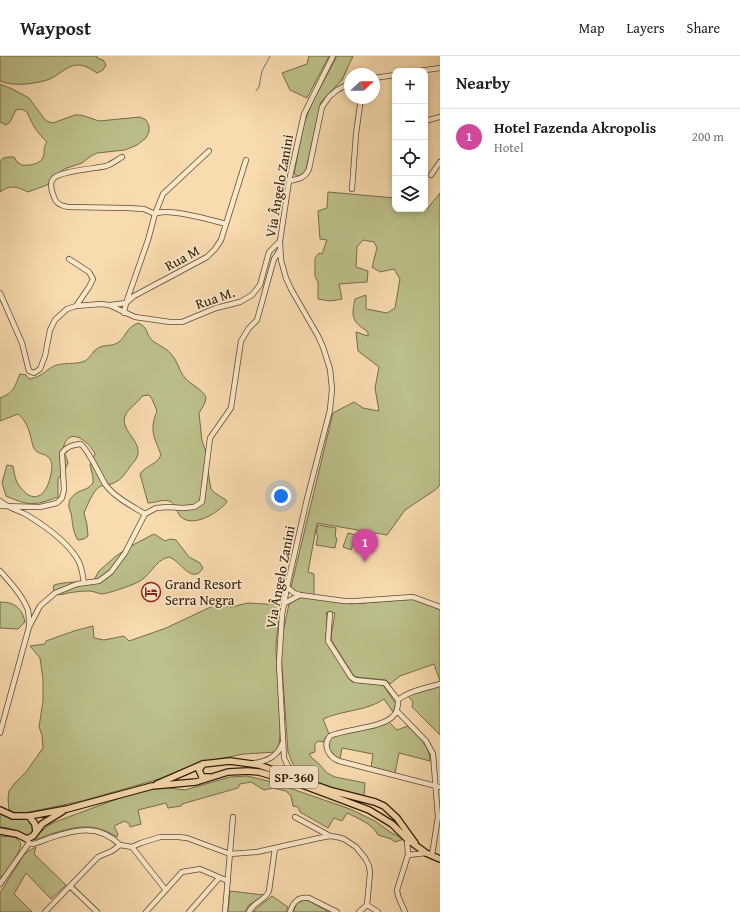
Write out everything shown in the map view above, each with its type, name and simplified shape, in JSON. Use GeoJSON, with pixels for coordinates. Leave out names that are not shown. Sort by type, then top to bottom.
{"type":"FeatureCollection","features":[{"type":"Feature","properties":{"kind":"main road","name":"SP-360"},"geometry":{"type":"LineString","coordinates":[[0,810],[14,816],[29,816],[67,809],[152,786],[203,764],[230,761],[246,762],[259,765],[332,791],[375,802],[386,807],[397,818],[419,848]]}},
{"type":"Feature","properties":{"kind":"main road"},"geometry":{"type":"LineString","coordinates":[[203,764],[199,770],[200,774],[204,777],[212,777]]}},
{"type":"Feature","properties":{"kind":"main road","name":"SP-360"},"geometry":{"type":"LineString","coordinates":[[152,786],[196,782],[240,771],[259,772],[297,783],[377,814],[392,824],[407,839],[419,848],[440,859]]}},
{"type":"Feature","properties":{"kind":"main road"},"geometry":{"type":"LineString","coordinates":[[377,814],[385,814],[386,807]]}},
{"type":"Feature","properties":{"kind":"main road","name":"SP-360"},"geometry":{"type":"LineString","coordinates":[[28,841],[42,824],[67,809]]}},
{"type":"Feature","properties":{"kind":"main road"},"geometry":{"type":"LineString","coordinates":[[29,816],[35,824],[36,832]]}},
{"type":"Feature","properties":{"kind":"main road"},"geometry":{"type":"LineString","coordinates":[[0,831],[17,834],[28,841]]}},
{"type":"Feature","properties":{"kind":"street","name":"Via Ângelo Zanini"},"geometry":{"type":"LineString","coordinates":[[302,780],[287,765],[284,758],[282,742],[279,650],[287,587],[307,499],[330,410],[332,389],[330,369],[323,347],[291,289],[284,271],[280,241],[290,181],[304,114],[333,56]]}},
{"type":"Feature","properties":{"kind":"street"},"geometry":{"type":"LineString","coordinates":[[428,70],[440,68]]}},
{"type":"Feature","properties":{"kind":"street"},"geometry":{"type":"LineString","coordinates":[[380,77],[392,75]]}},
{"type":"Feature","properties":{"kind":"street"},"geometry":{"type":"LineString","coordinates":[[290,181],[304,177],[309,169],[322,107],[329,97],[344,86]]}},
{"type":"Feature","properties":{"kind":"street"},"geometry":{"type":"LineString","coordinates":[[352,189],[356,134],[360,104]]}},
{"type":"Feature","properties":{"kind":"street"},"geometry":{"type":"LineString","coordinates":[[428,120],[440,117]]}},
{"type":"Feature","properties":{"kind":"street"},"geometry":{"type":"LineString","coordinates":[[124,312],[155,214],[166,191],[209,151]]}},
{"type":"Feature","properties":{"kind":"street"},"geometry":{"type":"LineString","coordinates":[[122,157],[107,166],[58,175],[53,178],[51,187],[55,200],[61,206],[68,207],[144,209],[155,214],[165,211],[199,217],[226,224]]}},
{"type":"Feature","properties":{"kind":"street","name":"Rua M"},"geometry":{"type":"LineString","coordinates":[[126,303],[134,296],[207,257],[215,249],[221,240],[246,160]]}},
{"type":"Feature","properties":{"kind":"street"},"geometry":{"type":"LineString","coordinates":[[431,175],[440,162]]}},
{"type":"Feature","properties":{"kind":"street","name":"Rua M."},"geometry":{"type":"LineString","coordinates":[[109,305],[135,317],[170,322],[182,322],[216,308],[240,302],[252,295],[260,284],[270,252],[280,241]]}},
{"type":"Feature","properties":{"kind":"street"},"geometry":{"type":"LineString","coordinates":[[0,733],[29,627],[40,606],[55,593],[77,584],[99,581],[110,572],[125,553],[145,514],[156,508],[168,506],[183,508],[194,507],[202,502],[210,438],[231,408],[241,341],[249,328],[258,320],[274,259],[280,250]]}},
{"type":"Feature","properties":{"kind":"street"},"geometry":{"type":"LineString","coordinates":[[70,259],[89,272],[93,279],[92,284],[76,306]]}},
{"type":"Feature","properties":{"kind":"street"},"geometry":{"type":"LineString","coordinates":[[0,293],[22,343],[29,371],[34,373],[40,369],[50,330],[56,320],[66,309],[76,306],[126,303]]}},
{"type":"Feature","properties":{"kind":"street"},"geometry":{"type":"LineString","coordinates":[[0,506],[40,506],[57,503],[62,498],[64,490],[62,453],[71,445],[81,444],[86,449],[106,485],[117,496],[145,514]]}},
{"type":"Feature","properties":{"kind":"street"},"geometry":{"type":"LineString","coordinates":[[0,501],[6,506],[27,516],[58,537],[73,552],[80,564],[84,583]]}},
{"type":"Feature","properties":{"kind":"street"},"geometry":{"type":"LineString","coordinates":[[0,571],[11,582],[22,598],[28,612],[29,627]]}},
{"type":"Feature","properties":{"kind":"street"},"geometry":{"type":"LineString","coordinates":[[287,587],[294,593],[300,595],[344,601],[413,597],[440,607]]}},
{"type":"Feature","properties":{"kind":"street"},"geometry":{"type":"LineString","coordinates":[[285,603],[300,595]]}},
{"type":"Feature","properties":{"kind":"street"},"geometry":{"type":"LineString","coordinates":[[330,614],[328,641],[351,677],[355,680],[385,683],[398,700],[397,711],[392,718],[374,725],[330,736],[327,740],[326,746],[329,754],[339,761],[438,786]]}},
{"type":"Feature","properties":{"kind":"street"},"geometry":{"type":"LineString","coordinates":[[398,700],[412,692],[440,684]]}},
{"type":"Feature","properties":{"kind":"street"},"geometry":{"type":"LineString","coordinates":[[397,711],[426,741],[433,754],[438,786],[438,817],[432,856]]}},
{"type":"Feature","properties":{"kind":"street"},"geometry":{"type":"LineString","coordinates":[[246,762],[257,763],[268,760],[279,750],[282,742]]}},
{"type":"Feature","properties":{"kind":"street"},"geometry":{"type":"LineString","coordinates":[[225,912],[233,817]]}},
{"type":"Feature","properties":{"kind":"street"},"geometry":{"type":"LineString","coordinates":[[295,817],[330,836],[344,839],[351,843],[365,858],[369,866],[370,873],[368,904],[359,912]]}},
{"type":"Feature","properties":{"kind":"street"},"geometry":{"type":"LineString","coordinates":[[0,884],[28,841],[35,844],[72,832],[93,830],[108,836],[120,846],[132,847],[160,837],[187,838],[230,854],[248,853],[330,836]]}},
{"type":"Feature","properties":{"kind":"street"},"geometry":{"type":"LineString","coordinates":[[405,912],[401,905],[397,890],[408,855],[407,839]]}},
{"type":"Feature","properties":{"kind":"street"},"geometry":{"type":"LineString","coordinates":[[45,912],[98,858],[120,846]]}},
{"type":"Feature","properties":{"kind":"street"},"geometry":{"type":"LineString","coordinates":[[132,847],[165,889]]}},
{"type":"Feature","properties":{"kind":"street"},"geometry":{"type":"LineString","coordinates":[[249,912],[252,906],[268,895],[275,848]]}},
{"type":"Feature","properties":{"kind":"street"},"geometry":{"type":"LineString","coordinates":[[408,855],[426,853]]}},
{"type":"Feature","properties":{"kind":"street"},"geometry":{"type":"LineString","coordinates":[[146,912],[178,876],[187,871],[200,869],[228,881]]}},
{"type":"Feature","properties":{"kind":"street"},"geometry":{"type":"LineString","coordinates":[[188,912],[219,878]]}},
{"type":"Feature","properties":{"kind":"street"},"geometry":{"type":"LineString","coordinates":[[70,886],[97,912]]}},
{"type":"Feature","properties":{"kind":"street"},"geometry":{"type":"LineString","coordinates":[[290,912],[296,900],[304,897],[337,912]]}},
{"type":"Feature","properties":{"kind":"street"},"geometry":{"type":"LineString","coordinates":[[368,904],[378,912]]}},
{"type":"Feature","properties":{"kind":"green space"},"geometry":{"type":"Polygon","coordinates":[[[0,56],[97,56],[97,58],[103,60],[106,65],[103,70],[97,73],[85,66],[76,65],[69,67],[47,80],[26,84],[12,84],[0,81],[0,56]]]}},
{"type":"Feature","properties":{"kind":"green space"},"geometry":{"type":"Polygon","coordinates":[[[309,56],[329,56],[307,98],[290,90],[282,73],[307,64],[309,56]]]}},
{"type":"Feature","properties":{"kind":"green space"},"geometry":{"type":"Polygon","coordinates":[[[337,56],[353,56],[348,68],[344,68],[344,76],[342,80],[321,102],[306,170],[299,177],[294,174],[303,127],[310,107],[337,56]]]}},
{"type":"Feature","properties":{"kind":"green space"},"geometry":{"type":"Polygon","coordinates":[[[0,84],[29,98],[46,121],[53,123],[75,115],[81,115],[99,121],[140,117],[146,120],[149,126],[149,132],[146,138],[137,145],[125,150],[97,153],[82,163],[64,169],[47,185],[28,192],[11,187],[0,192],[0,161],[6,158],[14,157],[17,162],[22,165],[36,164],[43,157],[44,148],[47,142],[35,128],[27,112],[22,109],[16,110],[10,122],[6,125],[0,122],[0,84]]]}},
{"type":"Feature","properties":{"kind":"green space"},"geometry":{"type":"Polygon","coordinates":[[[328,192],[392,198],[392,212],[428,212],[428,208],[440,193],[440,485],[405,510],[387,535],[317,523],[308,572],[314,574],[314,595],[304,594],[291,587],[333,413],[354,402],[363,408],[379,411],[375,388],[379,367],[358,351],[356,332],[368,336],[368,332],[356,322],[354,318],[353,311],[355,299],[366,295],[366,309],[387,313],[395,308],[400,279],[394,269],[380,272],[372,267],[377,248],[374,242],[363,240],[357,247],[356,267],[368,271],[367,282],[339,284],[342,299],[330,301],[318,299],[318,282],[315,276],[315,258],[319,253],[322,254],[327,240],[320,239],[318,211],[327,208],[328,192]]]}},
{"type":"Feature","properties":{"kind":"green space"},"geometry":{"type":"Polygon","coordinates":[[[138,323],[145,328],[153,341],[169,352],[185,378],[206,397],[205,403],[199,413],[202,441],[209,460],[208,472],[211,489],[227,502],[218,511],[211,515],[191,521],[185,520],[180,516],[175,505],[169,501],[164,500],[148,503],[140,474],[157,461],[161,455],[153,433],[153,424],[157,411],[149,395],[142,396],[127,412],[124,420],[125,425],[137,447],[138,453],[136,459],[119,480],[99,487],[95,492],[84,513],[88,536],[84,539],[78,540],[74,530],[69,502],[75,494],[88,488],[93,483],[90,465],[95,454],[93,450],[80,438],[71,437],[67,439],[64,445],[64,452],[68,463],[58,479],[58,497],[32,504],[20,502],[6,496],[2,483],[7,465],[13,466],[18,484],[24,491],[34,497],[43,493],[46,488],[51,474],[52,464],[48,457],[38,453],[35,450],[26,424],[18,414],[0,421],[0,398],[9,394],[15,386],[20,374],[26,375],[29,379],[40,375],[54,366],[85,361],[98,348],[119,342],[131,327],[138,323]]]}},
{"type":"Feature","properties":{"kind":"green space"},"geometry":{"type":"Polygon","coordinates":[[[318,525],[336,528],[335,537],[337,538],[335,548],[316,545],[318,525]]]}},
{"type":"Feature","properties":{"kind":"green space"},"geometry":{"type":"Polygon","coordinates":[[[348,533],[356,535],[351,550],[343,547],[348,533]]]}},
{"type":"Feature","properties":{"kind":"green space"},"geometry":{"type":"Polygon","coordinates":[[[154,534],[165,541],[170,539],[176,540],[189,557],[200,563],[203,568],[199,573],[190,573],[169,557],[159,562],[141,581],[104,594],[83,591],[59,595],[54,592],[54,585],[94,580],[99,571],[116,556],[129,547],[154,534]]]}},
{"type":"Feature","properties":{"kind":"green space"},"geometry":{"type":"Polygon","coordinates":[[[301,597],[351,604],[413,599],[420,600],[440,609],[440,681],[434,664],[400,676],[390,684],[386,680],[355,677],[332,641],[331,636],[335,613],[326,613],[326,640],[349,679],[353,682],[383,685],[396,704],[393,712],[384,699],[370,706],[323,719],[329,734],[325,738],[324,742],[318,741],[315,744],[315,752],[309,754],[327,773],[335,777],[365,783],[364,797],[325,786],[306,777],[293,764],[288,752],[281,653],[282,637],[289,604],[301,597]]]}},
{"type":"Feature","properties":{"kind":"green space"},"geometry":{"type":"Polygon","coordinates":[[[0,602],[14,605],[22,613],[25,622],[18,629],[0,628],[0,602]]]}},
{"type":"Feature","properties":{"kind":"green space"},"geometry":{"type":"Polygon","coordinates":[[[248,603],[282,605],[276,643],[280,703],[280,732],[279,744],[276,752],[244,754],[208,761],[183,769],[166,777],[82,801],[25,813],[15,813],[9,810],[9,791],[26,772],[43,748],[42,735],[39,727],[43,701],[43,679],[40,658],[30,646],[45,644],[46,641],[93,626],[94,638],[104,640],[124,636],[129,641],[166,628],[217,604],[231,607],[248,603]]]}},
{"type":"Feature","properties":{"kind":"green space"},"geometry":{"type":"Polygon","coordinates":[[[440,686],[440,735],[412,707],[413,702],[408,696],[440,686]]]}},
{"type":"Feature","properties":{"kind":"green space"},"geometry":{"type":"Polygon","coordinates":[[[389,722],[397,730],[408,726],[426,746],[430,761],[399,753],[395,773],[371,767],[373,754],[342,748],[340,759],[331,754],[329,748],[330,737],[374,728],[389,722]]]}},
{"type":"Feature","properties":{"kind":"green space"},"geometry":{"type":"Polygon","coordinates":[[[247,776],[272,782],[350,809],[375,821],[390,832],[404,839],[395,842],[391,839],[378,835],[369,825],[347,813],[342,821],[334,818],[328,828],[300,812],[298,807],[293,806],[291,796],[286,791],[273,788],[264,790],[251,782],[240,784],[238,788],[182,804],[181,806],[168,808],[166,803],[138,810],[141,824],[130,827],[125,821],[114,826],[118,834],[117,837],[108,832],[92,827],[77,827],[33,839],[49,825],[55,822],[152,786],[185,790],[230,777],[247,776]]]}},
{"type":"Feature","properties":{"kind":"green space"},"geometry":{"type":"Polygon","coordinates":[[[0,812],[29,819],[32,821],[34,830],[32,833],[27,835],[8,828],[0,827],[0,812]]]}},
{"type":"Feature","properties":{"kind":"green space"},"geometry":{"type":"Polygon","coordinates":[[[0,836],[15,837],[21,843],[19,852],[0,879],[0,836]]]}},
{"type":"Feature","properties":{"kind":"green space"},"geometry":{"type":"Polygon","coordinates":[[[36,847],[34,854],[66,885],[51,899],[26,873],[14,894],[32,912],[0,912],[0,893],[23,856],[28,851],[36,847]]]}},
{"type":"Feature","properties":{"kind":"green space"},"geometry":{"type":"Polygon","coordinates":[[[230,891],[264,895],[248,906],[245,912],[228,912],[230,891]]]}},
{"type":"Feature","properties":{"kind":"green space"},"geometry":{"type":"Polygon","coordinates":[[[272,896],[288,907],[286,912],[253,912],[272,896]]]}},
{"type":"Feature","properties":{"kind":"green space"},"geometry":{"type":"Polygon","coordinates":[[[304,900],[309,901],[329,912],[293,912],[297,903],[304,900]]]}},
{"type":"Feature","properties":{"kind":"waterway"},"geometry":{"type":"LineString","coordinates":[[256,91],[259,87],[262,71],[270,56]]}},
{"type":"Feature","properties":{"kind":"place","name":"Hotel Fazenda Akropolis"},"geometry":{"type":"Point","coordinates":[365,562]}},
{"type":"Feature","properties":{"kind":"place","name":"Grand Resort Serra Negra"},"geometry":{"type":"Point","coordinates":[151,592]}}]}
